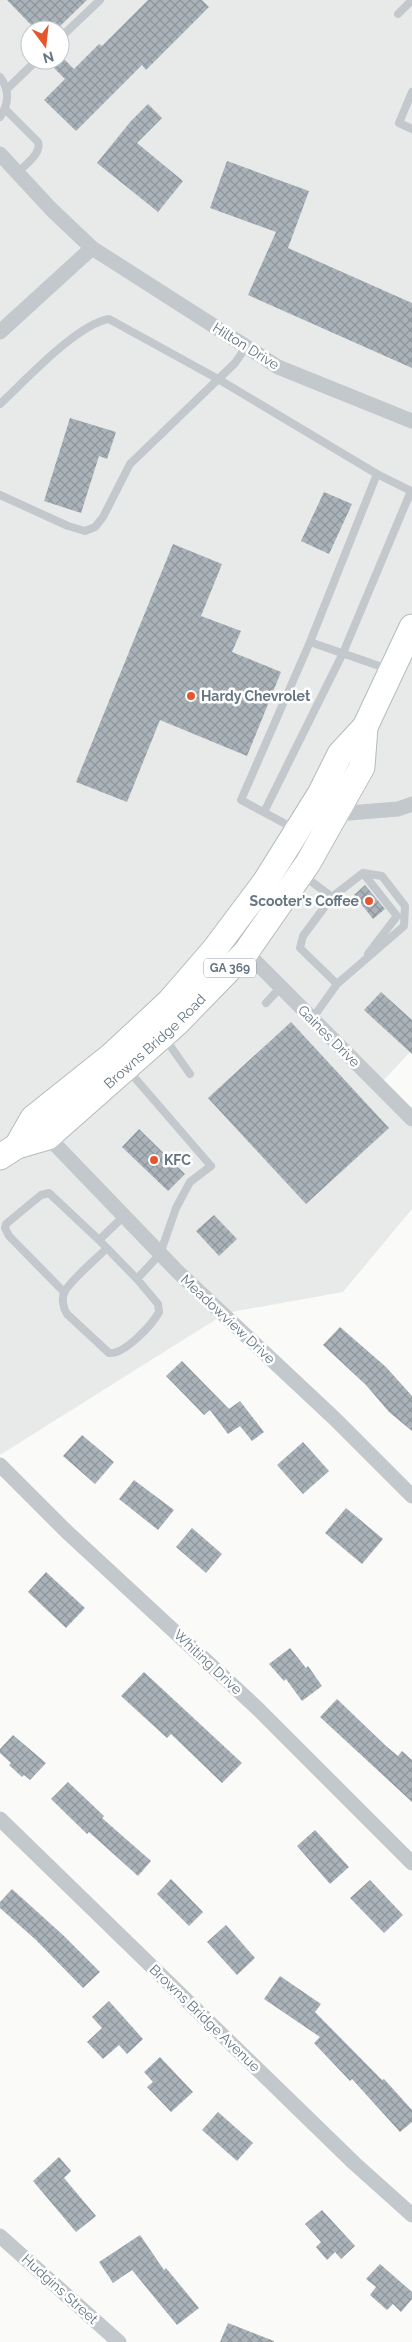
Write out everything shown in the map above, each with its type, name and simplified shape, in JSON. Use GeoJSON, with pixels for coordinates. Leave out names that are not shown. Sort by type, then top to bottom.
{"type":"FeatureCollection","features":[{"type":"Feature","properties":{"kind":"main road","name":"Browns Bridge Road"},"geometry":{"type":"LineString","coordinates":[[8,1151],[33,1118],[112,1055],[169,1002],[214,950],[265,882],[320,794],[340,754],[366,727],[412,627]]}},
{"type":"Feature","properties":{"kind":"main road","name":"Browns Bridge Road"},"geometry":{"type":"LineString","coordinates":[[8,1151],[48,1137],[163,1036],[246,952],[301,874],[362,767],[366,727]]}},
{"type":"Feature","properties":{"kind":"street","name":"Hilton Drive"},"geometry":{"type":"LineString","coordinates":[[0,154],[92,248],[278,367],[412,420]]}},
{"type":"Feature","properties":{"kind":"street"},"geometry":{"type":"LineString","coordinates":[[0,332],[92,248]]}},
{"type":"Feature","properties":{"kind":"street"},"geometry":{"type":"LineString","coordinates":[[336,814],[398,810],[412,804]]}},
{"type":"Feature","properties":{"kind":"street","name":"Gaines Drive"},"geometry":{"type":"LineString","coordinates":[[246,952],[412,1119]]}},
{"type":"Feature","properties":{"kind":"street","name":"Meadowview Drive"},"geometry":{"type":"LineString","coordinates":[[48,1137],[160,1254],[335,1419],[412,1496]]}},
{"type":"Feature","properties":{"kind":"street","name":"Whiting Drive"},"geometry":{"type":"LineString","coordinates":[[0,1465],[66,1530],[257,1708],[412,1862]]}},
{"type":"Feature","properties":{"kind":"street","name":"Browns Bridge Avenue"},"geometry":{"type":"LineString","coordinates":[[0,1819],[354,2163],[412,2215]]}},
{"type":"Feature","properties":{"kind":"street","name":"Hudgins Street"},"geometry":{"type":"LineString","coordinates":[[0,2236],[119,2342]]}},
{"type":"Feature","properties":{"kind":"lane"},"geometry":{"type":"LineString","coordinates":[[70,28],[100,0]]}},
{"type":"Feature","properties":{"kind":"lane"},"geometry":{"type":"LineString","coordinates":[[398,14],[412,0]]}},
{"type":"Feature","properties":{"kind":"lane"},"geometry":{"type":"LineString","coordinates":[[7,89],[27,70]]}},
{"type":"Feature","properties":{"kind":"lane"},"geometry":{"type":"LineString","coordinates":[[0,77],[7,89],[8,98],[5,109],[0,117]]}},
{"type":"Feature","properties":{"kind":"lane"},"geometry":{"type":"LineString","coordinates":[[412,92],[399,123],[412,129]]}},
{"type":"Feature","properties":{"kind":"lane"},"geometry":{"type":"LineString","coordinates":[[5,109],[38,142],[39,146],[38,152],[17,173]]}},
{"type":"Feature","properties":{"kind":"lane"},"geometry":{"type":"LineString","coordinates":[[0,404],[76,335],[99,321],[109,319],[218,378],[377,474],[411,490],[343,653],[264,812]]}},
{"type":"Feature","properties":{"kind":"lane"},"geometry":{"type":"LineString","coordinates":[[0,496],[68,526],[85,531],[95,527],[103,516],[130,464],[235,363],[246,347]]}},
{"type":"Feature","properties":{"kind":"lane"},"geometry":{"type":"LineString","coordinates":[[297,830],[242,800],[310,642],[377,474]]}},
{"type":"Feature","properties":{"kind":"lane"},"geometry":{"type":"LineString","coordinates":[[310,642],[393,671]]}},
{"type":"Feature","properties":{"kind":"lane"},"geometry":{"type":"LineString","coordinates":[[362,873],[397,916],[375,942],[363,962]]}},
{"type":"Feature","properties":{"kind":"lane"},"geometry":{"type":"LineString","coordinates":[[312,1018],[337,984],[404,926],[405,906],[382,876],[362,873],[332,897],[303,936],[300,948],[337,984]]}},
{"type":"Feature","properties":{"kind":"lane"},"geometry":{"type":"LineString","coordinates":[[301,874],[332,897]]}},
{"type":"Feature","properties":{"kind":"lane"},"geometry":{"type":"LineString","coordinates":[[266,1003],[282,988]]}},
{"type":"Feature","properties":{"kind":"lane"},"geometry":{"type":"LineString","coordinates":[[163,1036],[190,1074]]}},
{"type":"Feature","properties":{"kind":"lane"},"geometry":{"type":"LineString","coordinates":[[127,1068],[211,1166],[190,1182],[176,1208],[160,1254],[137,1279]]}},
{"type":"Feature","properties":{"kind":"lane"},"geometry":{"type":"LineString","coordinates":[[64,1292],[6,1233],[6,1224],[41,1195],[49,1193],[107,1248],[158,1304],[159,1312],[124,1350],[115,1354],[104,1349],[67,1314],[63,1303],[64,1292],[107,1248]]}},
{"type":"Feature","properties":{"kind":"lane"},"geometry":{"type":"LineString","coordinates":[[99,1240],[124,1216]]}},
{"type":"Feature","properties":{"kind":"shaded area"},"geometry":{"type":"Polygon","coordinates":[[[0,0],[412,0],[412,1050],[381,1083],[412,1108],[412,1209],[343,1292],[226,1313],[0,1455],[0,0]]]}},
{"type":"Feature","properties":{"kind":"building"},"geometry":{"type":"Polygon","coordinates":[[[7,0],[87,0],[66,20],[26,20],[7,0]]]}},
{"type":"Feature","properties":{"kind":"building"},"geometry":{"type":"Polygon","coordinates":[[[148,0],[202,0],[209,7],[146,70],[142,65],[76,131],[44,100],[65,79],[56,70],[70,70],[70,65],[74,69],[99,44],[102,46],[148,0]]]}},
{"type":"Feature","properties":{"kind":"building"},"geometry":{"type":"Polygon","coordinates":[[[148,104],[162,118],[137,143],[183,181],[158,212],[97,163],[131,121],[148,104]]]}},
{"type":"Feature","properties":{"kind":"building"},"geometry":{"type":"Polygon","coordinates":[[[227,161],[309,191],[288,248],[412,303],[412,368],[248,295],[276,232],[210,208],[227,161]]]}},
{"type":"Feature","properties":{"kind":"building"},"geometry":{"type":"Polygon","coordinates":[[[70,418],[116,432],[107,459],[99,456],[81,513],[44,501],[70,418]]]}},
{"type":"Feature","properties":{"kind":"building"},"geometry":{"type":"Polygon","coordinates":[[[324,492],[352,504],[329,554],[301,541],[324,492]]]}},
{"type":"Feature","properties":{"kind":"building","name":"Hardy Chevrolet"},"geometry":{"type":"Polygon","coordinates":[[[173,544],[222,564],[201,616],[241,631],[232,652],[281,672],[247,756],[160,720],[127,802],[76,782],[173,544]]]}},
{"type":"Feature","properties":{"kind":"building"},"geometry":{"type":"Polygon","coordinates":[[[365,885],[385,909],[373,919],[354,895],[365,885]]]}},
{"type":"Feature","properties":{"kind":"building"},"geometry":{"type":"Polygon","coordinates":[[[381,992],[412,1020],[412,1054],[364,1010],[381,992]]]}},
{"type":"Feature","properties":{"kind":"building"},"geometry":{"type":"Polygon","coordinates":[[[291,1022],[389,1128],[306,1204],[208,1098],[291,1022]]]}},
{"type":"Feature","properties":{"kind":"building","name":"KFC"},"geometry":{"type":"Polygon","coordinates":[[[139,1129],[185,1174],[168,1191],[122,1147],[139,1129]]]}},
{"type":"Feature","properties":{"kind":"building"},"geometry":{"type":"Polygon","coordinates":[[[214,1215],[237,1239],[219,1256],[196,1231],[214,1215]]]}},
{"type":"Feature","properties":{"kind":"building"},"geometry":{"type":"Polygon","coordinates":[[[340,1327],[386,1367],[412,1396],[412,1431],[389,1412],[366,1385],[323,1345],[340,1327]]]}},
{"type":"Feature","properties":{"kind":"building"},"geometry":{"type":"Polygon","coordinates":[[[182,1361],[229,1409],[240,1401],[264,1432],[252,1441],[240,1426],[228,1434],[210,1410],[204,1415],[166,1376],[182,1361]]]}},
{"type":"Feature","properties":{"kind":"building"},"geometry":{"type":"Polygon","coordinates":[[[82,1435],[114,1462],[95,1484],[63,1456],[82,1435]]]}},
{"type":"Feature","properties":{"kind":"building"},"geometry":{"type":"Polygon","coordinates":[[[303,1442],[329,1471],[303,1494],[277,1465],[303,1442]]]}},
{"type":"Feature","properties":{"kind":"building"},"geometry":{"type":"Polygon","coordinates":[[[134,1480],[174,1510],[158,1530],[119,1499],[134,1480]]]}},
{"type":"Feature","properties":{"kind":"building"},"geometry":{"type":"Polygon","coordinates":[[[346,1508],[383,1539],[362,1564],[325,1533],[346,1508]]]}},
{"type":"Feature","properties":{"kind":"building"},"geometry":{"type":"Polygon","coordinates":[[[192,1528],[222,1554],[206,1573],[176,1547],[192,1528]]]}},
{"type":"Feature","properties":{"kind":"building"},"geometry":{"type":"Polygon","coordinates":[[[46,1572],[85,1608],[66,1628],[28,1592],[46,1572]]]}},
{"type":"Feature","properties":{"kind":"building"},"geometry":{"type":"Polygon","coordinates":[[[290,1648],[306,1668],[308,1666],[322,1686],[302,1701],[286,1679],[284,1681],[269,1664],[290,1648]]]}},
{"type":"Feature","properties":{"kind":"building"},"geometry":{"type":"Polygon","coordinates":[[[144,1672],[242,1763],[222,1783],[171,1734],[167,1738],[121,1696],[144,1672]]]}},
{"type":"Feature","properties":{"kind":"building"},"geometry":{"type":"Polygon","coordinates":[[[337,1699],[398,1756],[402,1751],[412,1760],[412,1802],[320,1717],[337,1699]]]}},
{"type":"Feature","properties":{"kind":"building"},"geometry":{"type":"Polygon","coordinates":[[[13,1735],[46,1763],[30,1780],[24,1775],[22,1777],[0,1753],[0,1749],[13,1735]]]}},
{"type":"Feature","properties":{"kind":"building"},"geometry":{"type":"Polygon","coordinates":[[[68,1782],[104,1816],[102,1818],[151,1861],[138,1876],[89,1832],[87,1834],[51,1799],[68,1782]]]}},
{"type":"Feature","properties":{"kind":"building"},"geometry":{"type":"Polygon","coordinates":[[[315,1830],[349,1867],[330,1884],[297,1846],[315,1830]]]}},
{"type":"Feature","properties":{"kind":"building"},"geometry":{"type":"Polygon","coordinates":[[[171,1879],[203,1912],[189,1926],[157,1894],[171,1879]]]}},
{"type":"Feature","properties":{"kind":"building"},"geometry":{"type":"Polygon","coordinates":[[[370,1880],[403,1915],[384,1933],[350,1898],[370,1880]]]}},
{"type":"Feature","properties":{"kind":"building"},"geometry":{"type":"Polygon","coordinates":[[[12,1889],[100,1972],[83,1988],[36,1940],[0,1908],[0,1902],[12,1889]]]}},
{"type":"Feature","properties":{"kind":"building"},"geometry":{"type":"Polygon","coordinates":[[[226,1925],[255,1958],[237,1975],[207,1942],[226,1925]]]}},
{"type":"Feature","properties":{"kind":"building"},"geometry":{"type":"Polygon","coordinates":[[[280,1976],[321,2004],[315,2012],[382,2080],[384,2079],[412,2110],[412,2122],[400,2132],[352,2079],[350,2081],[314,2043],[320,2037],[264,1999],[280,1976]]]}},
{"type":"Feature","properties":{"kind":"building"},"geometry":{"type":"Polygon","coordinates":[[[109,2001],[143,2039],[127,2054],[119,2045],[103,2059],[87,2042],[102,2028],[92,2017],[109,2001]]]}},
{"type":"Feature","properties":{"kind":"building"},"geometry":{"type":"Polygon","coordinates":[[[160,2057],[193,2092],[171,2112],[147,2087],[153,2082],[144,2072],[160,2057]]]}},
{"type":"Feature","properties":{"kind":"building"},"geometry":{"type":"Polygon","coordinates":[[[218,2112],[253,2143],[237,2161],[202,2130],[218,2112]]]}},
{"type":"Feature","properties":{"kind":"building"},"geometry":{"type":"Polygon","coordinates":[[[59,2157],[71,2171],[64,2178],[96,2216],[76,2232],[33,2181],[59,2157]]]}},
{"type":"Feature","properties":{"kind":"building"},"geometry":{"type":"Polygon","coordinates":[[[322,2210],[355,2246],[341,2259],[335,2252],[327,2260],[316,2247],[321,2242],[305,2224],[322,2210]]]}},
{"type":"Feature","properties":{"kind":"building"},"geometry":{"type":"Polygon","coordinates":[[[140,2235],[164,2270],[166,2268],[199,2308],[177,2325],[132,2270],[113,2283],[99,2262],[140,2235]]]}},
{"type":"Feature","properties":{"kind":"building"},"geometry":{"type":"Polygon","coordinates":[[[380,2264],[412,2292],[412,2299],[401,2312],[393,2304],[387,2310],[370,2295],[376,2287],[366,2279],[380,2264]]]}},
{"type":"Feature","properties":{"kind":"building"},"geometry":{"type":"Polygon","coordinates":[[[228,2323],[274,2341],[274,2342],[220,2342],[228,2323]]]}},
{"type":"Feature","properties":{"kind":"place","name":"Hardy Chevrolet"},"geometry":{"type":"Point","coordinates":[191,696]}},
{"type":"Feature","properties":{"kind":"place","name":"Scooter's Coffee"},"geometry":{"type":"Point","coordinates":[369,901]}},
{"type":"Feature","properties":{"kind":"place","name":"KFC"},"geometry":{"type":"Point","coordinates":[154,1160]}}]}
